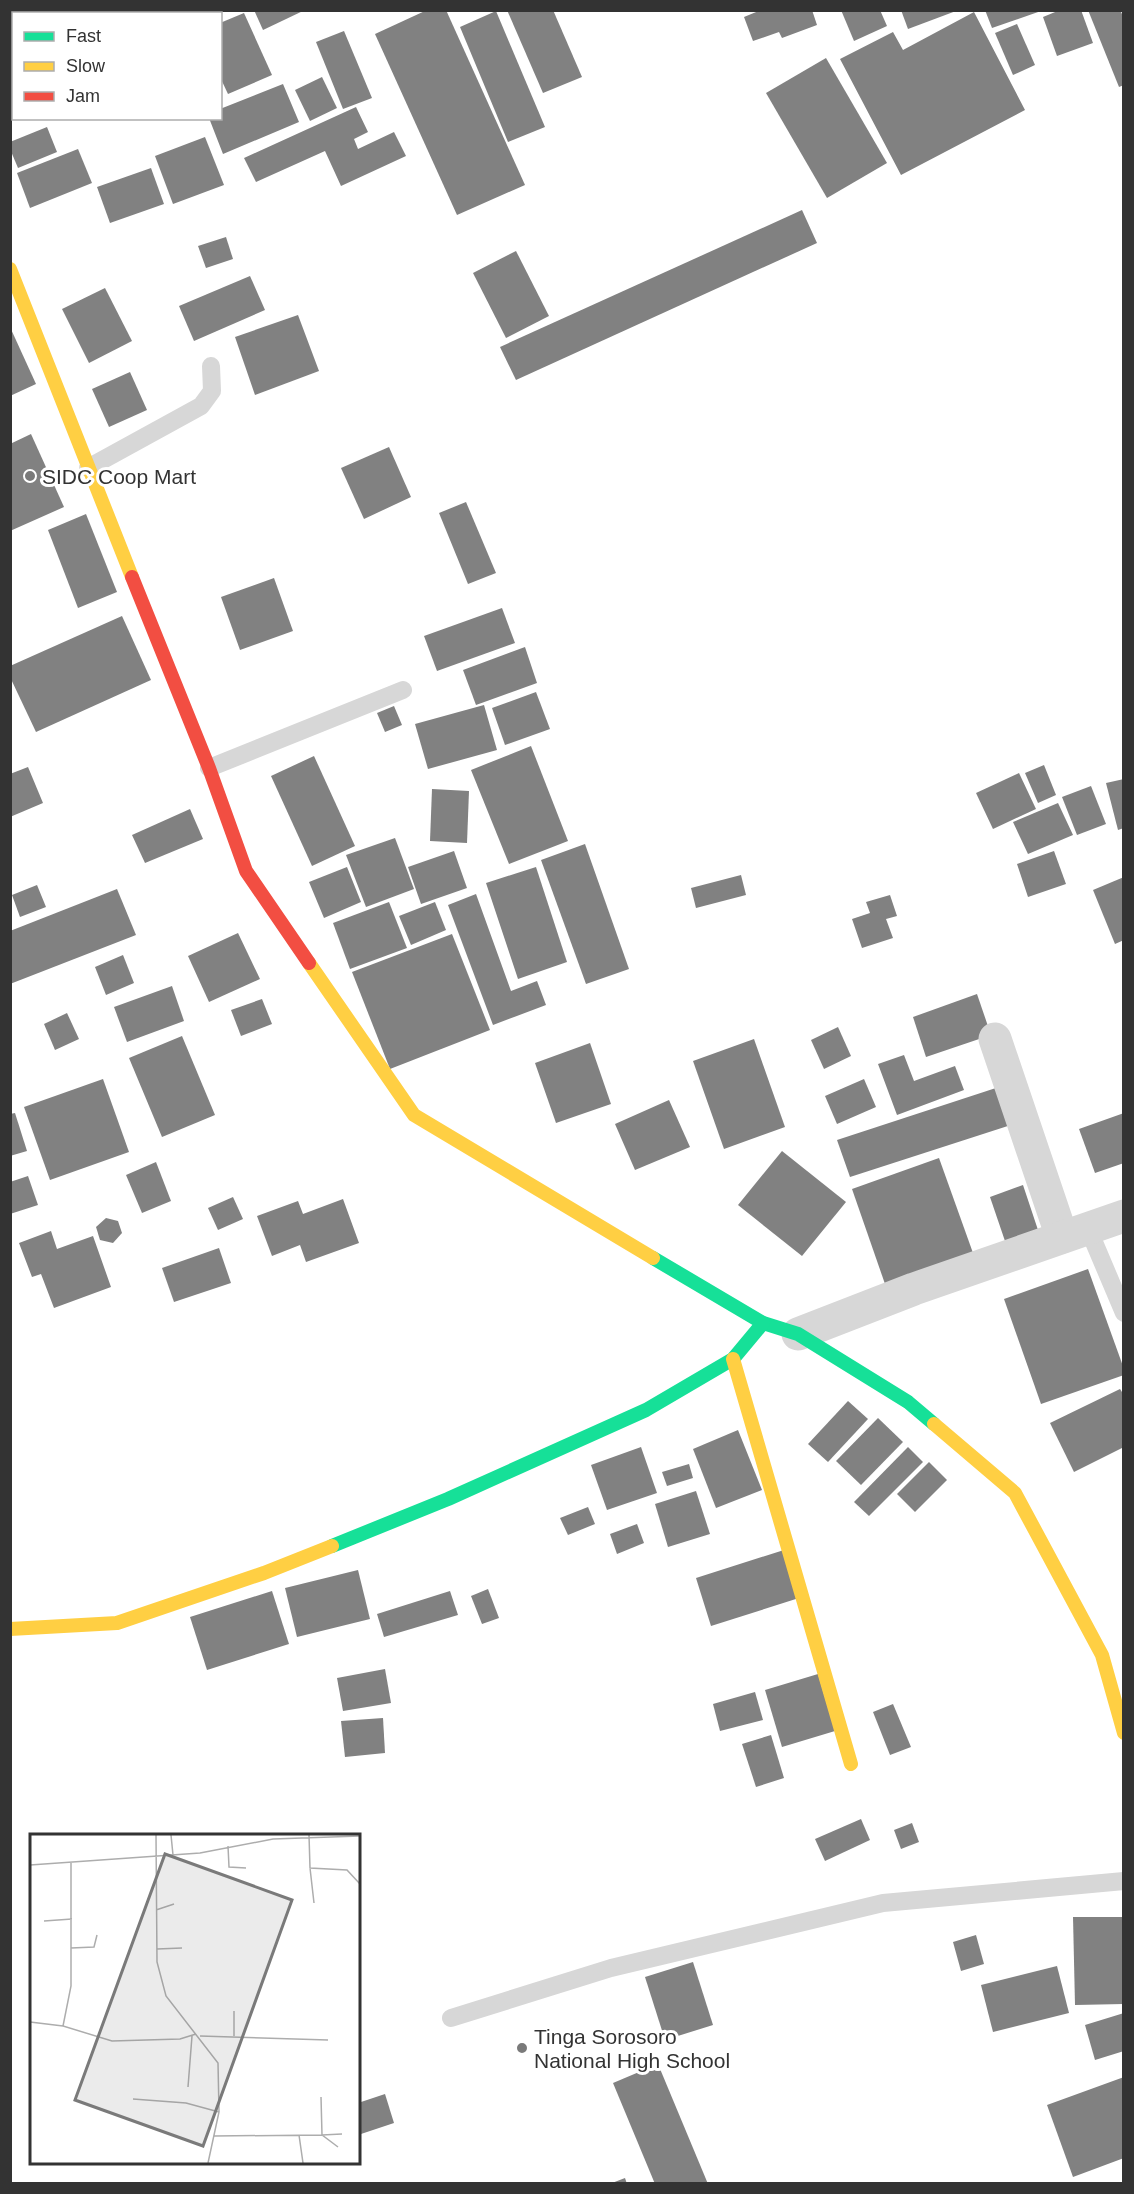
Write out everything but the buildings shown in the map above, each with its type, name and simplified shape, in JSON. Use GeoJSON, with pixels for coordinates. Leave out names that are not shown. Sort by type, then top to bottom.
{"type":"FeatureCollection","features":[{"type":"Feature","properties":{"kind":"street"},"geometry":{"type":"LineString","coordinates":[[10,269],[209,768],[246,872],[414,1115],[763,1323],[798,1334],[908,1402],[1015,1493],[1102,1655],[1124,1733]]}},
{"type":"Feature","properties":{"kind":"street"},"geometry":{"type":"LineString","coordinates":[[995,1039],[1075,1233]]}},
{"type":"Feature","properties":{"kind":"street"},"geometry":{"type":"LineString","coordinates":[[798,1334],[914,1289],[1124,1216]]}},
{"type":"Feature","properties":{"kind":"street"},"geometry":{"type":"LineString","coordinates":[[10,1629],[117,1623],[264,1573],[448,1500],[646,1410],[733,1359],[763,1323]]}},
{"type":"Feature","properties":{"kind":"street"},"geometry":{"type":"LineString","coordinates":[[733,1359],[851,1764]]}},
{"type":"Feature","properties":{"kind":"lane"},"geometry":{"type":"LineString","coordinates":[[88,468],[201,406],[212,391],[211,366]]}},
{"type":"Feature","properties":{"kind":"lane"},"geometry":{"type":"LineString","coordinates":[[209,768],[403,690]]}},
{"type":"Feature","properties":{"kind":"lane"},"geometry":{"type":"LineString","coordinates":[[1075,1233],[1124,1313]]}},
{"type":"Feature","properties":{"kind":"lane"},"geometry":{"type":"LineString","coordinates":[[451,2018],[611,1968],[883,1903],[1124,1881]]}},
{"type":"Feature","properties":{"kind":"traffic: fast"},"geometry":{"type":"LineString","coordinates":[[653,1258],[763,1323],[798,1334],[908,1402],[934,1424]]}},
{"type":"Feature","properties":{"kind":"traffic: fast"},"geometry":{"type":"LineString","coordinates":[[332,1546],[448,1499],[646,1410],[733,1359],[763,1323]]}},
{"type":"Feature","properties":{"kind":"traffic: slow"},"geometry":{"type":"LineString","coordinates":[[10,269],[132,577]]}},
{"type":"Feature","properties":{"kind":"traffic: slow"},"geometry":{"type":"LineString","coordinates":[[309,963],[414,1115],[653,1258]]}},
{"type":"Feature","properties":{"kind":"traffic: slow"},"geometry":{"type":"LineString","coordinates":[[733,1359],[851,1764]]}},
{"type":"Feature","properties":{"kind":"traffic: slow"},"geometry":{"type":"LineString","coordinates":[[934,1424],[1015,1493],[1102,1655],[1124,1733]]}},
{"type":"Feature","properties":{"kind":"traffic: slow"},"geometry":{"type":"LineString","coordinates":[[10,1629],[117,1623],[264,1573],[332,1546]]}},
{"type":"Feature","properties":{"kind":"traffic: jam"},"geometry":{"type":"LineString","coordinates":[[132,577],[209,768],[246,871],[309,963]]}},
{"type":"Feature","properties":{"kind":"place","name":"SIDC Coop Mart"},"geometry":{"type":"Point","coordinates":[30,476]}},
{"type":"Feature","properties":{"kind":"place","name":"Tinga Sorosoro National High School"},"geometry":{"type":"Point","coordinates":[522,2048]}}]}
